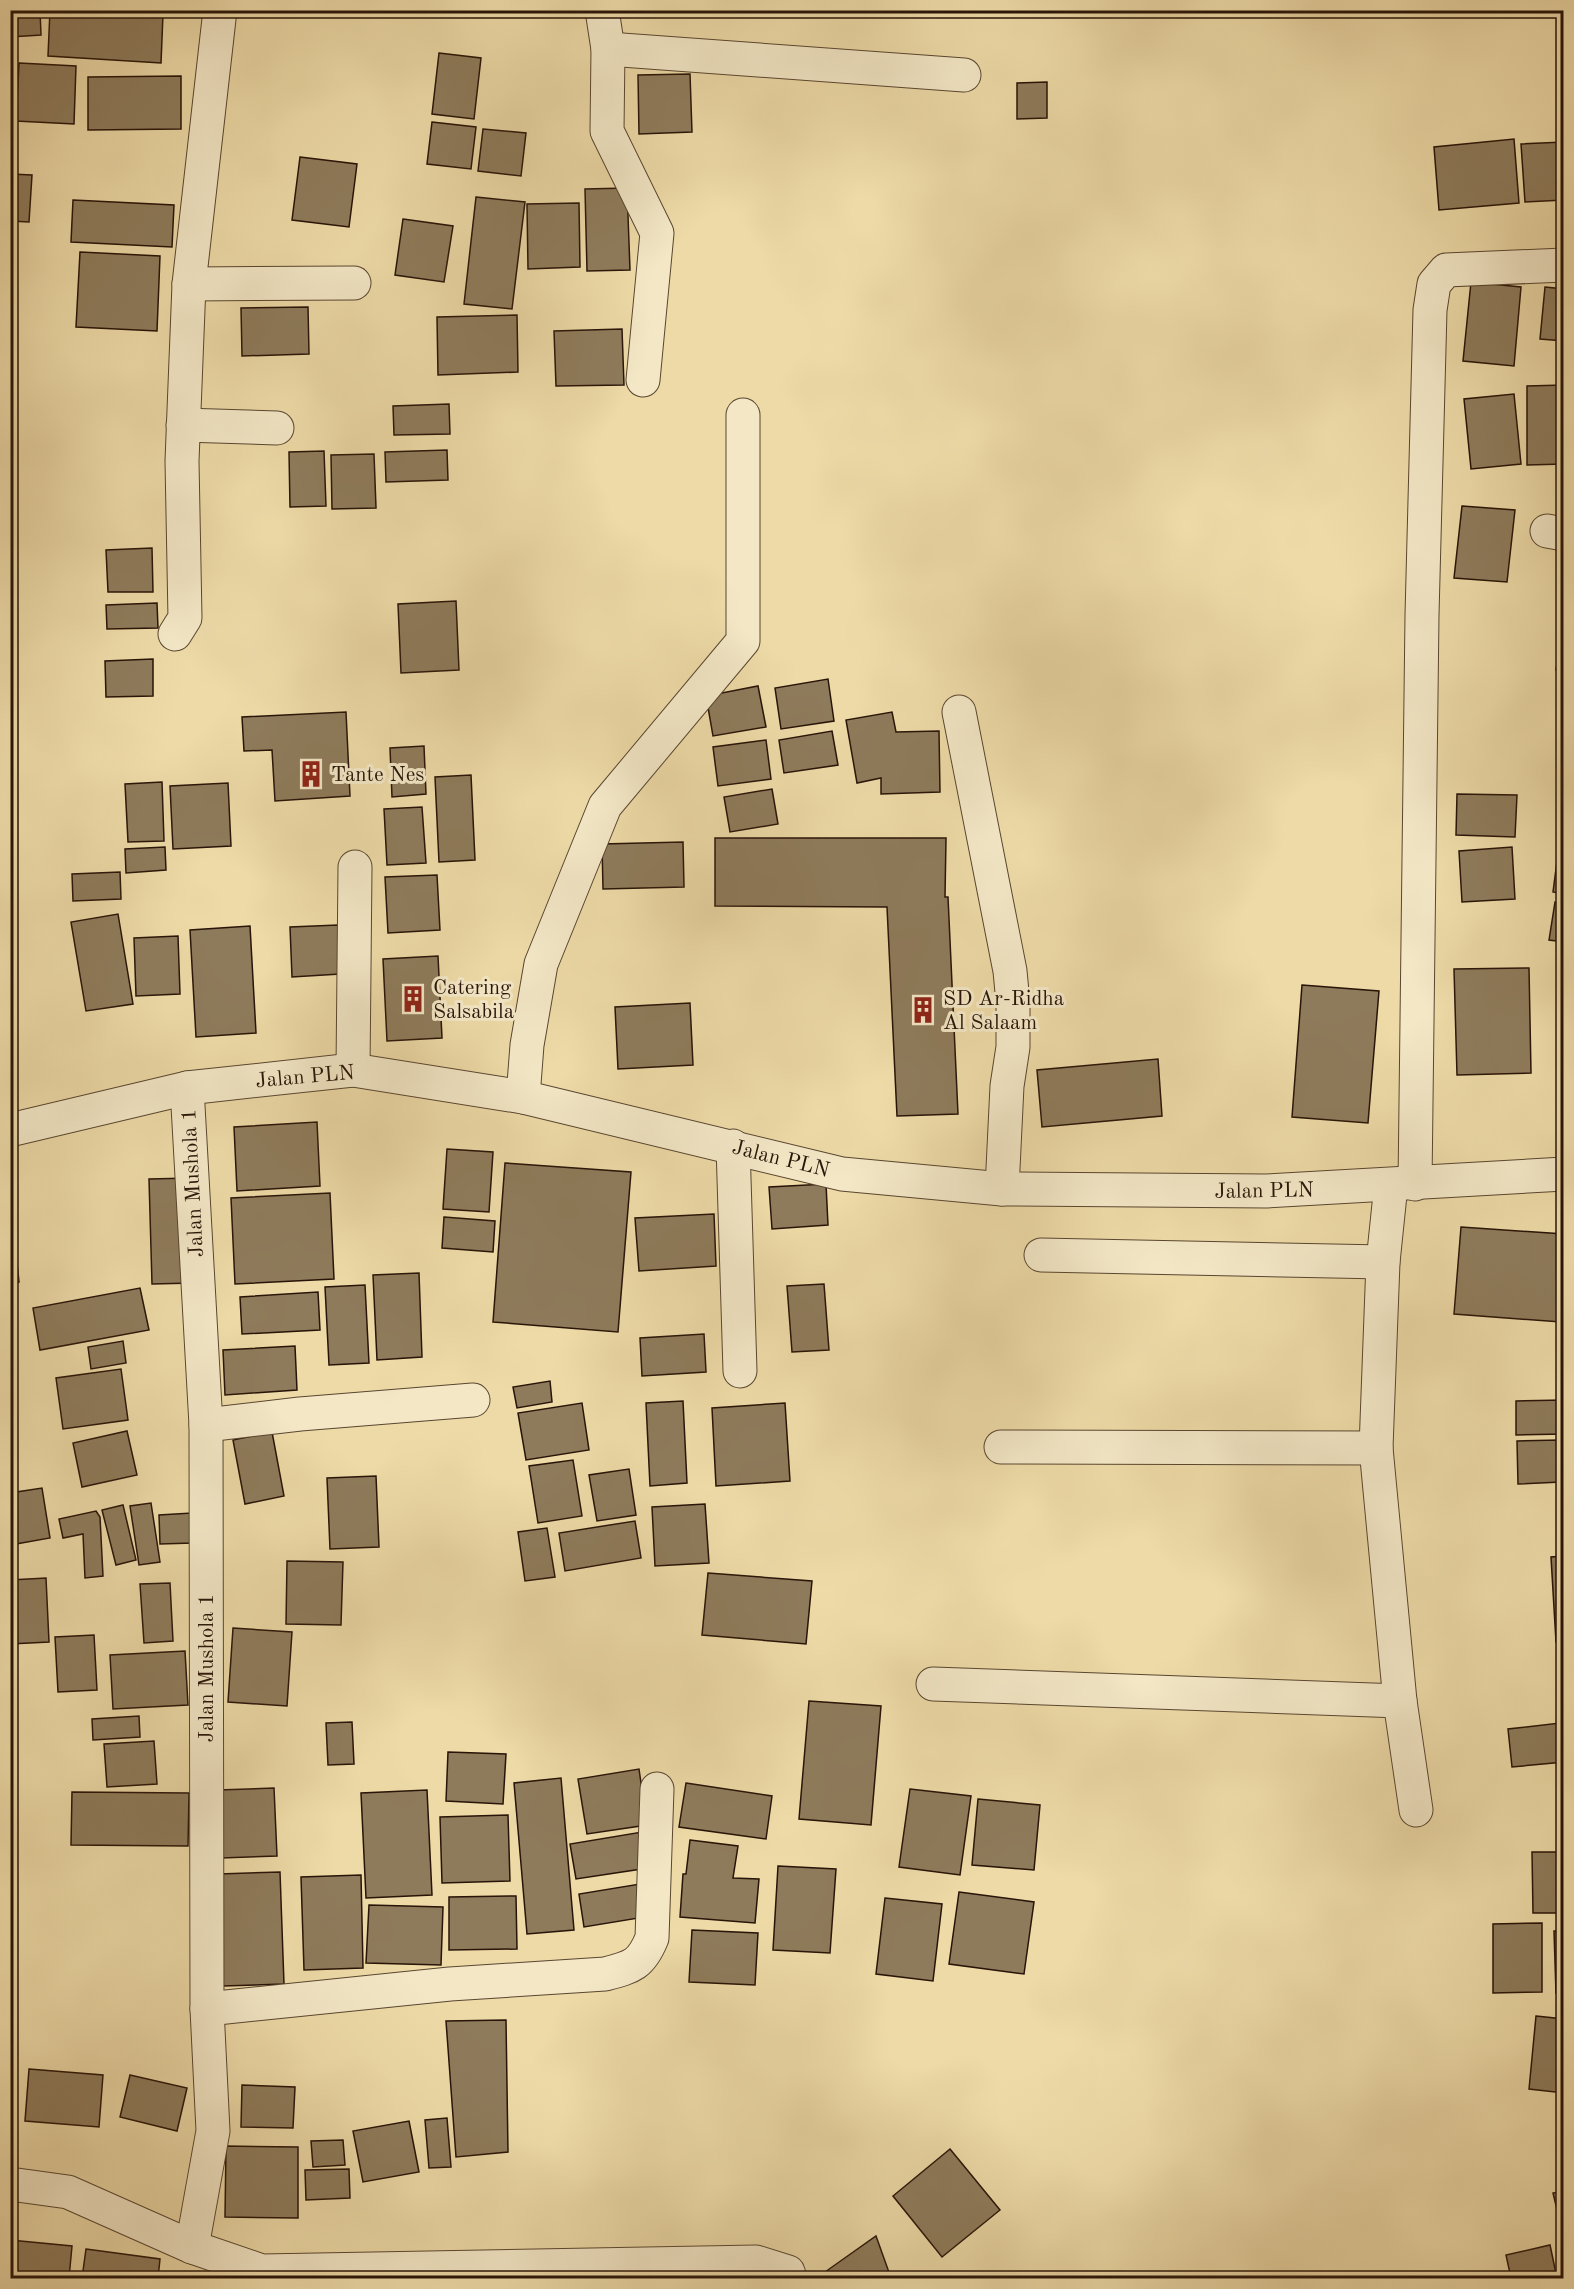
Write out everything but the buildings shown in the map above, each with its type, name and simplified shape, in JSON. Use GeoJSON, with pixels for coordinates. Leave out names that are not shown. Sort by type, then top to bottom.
{"type":"FeatureCollection","features":[{"type":"Feature","properties":{"kind":"street"},"geometry":{"type":"LineString","coordinates":[[176,634],[185,618],[183,425],[189,284],[220,10]]}},
{"type":"Feature","properties":{"kind":"street"},"geometry":{"type":"LineString","coordinates":[[602,10],[608,49],[607,131],[657,233],[643,380]]}},
{"type":"Feature","properties":{"kind":"street"},"geometry":{"type":"LineString","coordinates":[[608,49],[964,75]]}},
{"type":"Feature","properties":{"kind":"street"},"geometry":{"type":"LineString","coordinates":[[1416,1810],[1400,1701],[1376,1448],[1383,1262],[1403,1185],[1430,310],[1434,284],[1446,270],[1563,265]]}},
{"type":"Feature","properties":{"kind":"street"},"geometry":{"type":"LineString","coordinates":[[189,284],[354,284]]}},
{"type":"Feature","properties":{"kind":"street"},"geometry":{"type":"LineString","coordinates":[[524,1097],[527,1046],[541,964],[604,806],[743,641],[743,415]]}},
{"type":"Feature","properties":{"kind":"street"},"geometry":{"type":"LineString","coordinates":[[183,425],[277,428]]}},
{"type":"Feature","properties":{"kind":"street"},"geometry":{"type":"LineString","coordinates":[[959,712],[981,815],[1012,993],[1012,1047],[1007,1086],[1002,1189]]}},
{"type":"Feature","properties":{"kind":"street"},"geometry":{"type":"LineString","coordinates":[[353,1070],[355,867]]}},
{"type":"Feature","properties":{"kind":"street","name":"Jalan PLN"},"geometry":{"type":"LineString","coordinates":[[10,1130],[187,1088],[353,1070],[524,1097],[842,1174],[1002,1189],[1266,1191],[1403,1185],[1563,1174]]}},
{"type":"Feature","properties":{"kind":"street","name":"Jalan Mushola 1"},"geometry":{"type":"LineString","coordinates":[[187,1088],[206,1425],[207,2010],[213,2132],[192,2247]]}},
{"type":"Feature","properties":{"kind":"street"},"geometry":{"type":"LineString","coordinates":[[733,1146],[740,1371]]}},
{"type":"Feature","properties":{"kind":"street"},"geometry":{"type":"LineString","coordinates":[[1041,1255],[1383,1262]]}},
{"type":"Feature","properties":{"kind":"street"},"geometry":{"type":"LineString","coordinates":[[206,1425],[300,1414],[473,1400]]}},
{"type":"Feature","properties":{"kind":"street"},"geometry":{"type":"LineString","coordinates":[[1001,1446],[1376,1448]]}},
{"type":"Feature","properties":{"kind":"street"},"geometry":{"type":"LineString","coordinates":[[933,1684],[1400,1701]]}},
{"type":"Feature","properties":{"kind":"street"},"geometry":{"type":"LineString","coordinates":[[207,2010],[450,1984],[605,1974],[630,1968],[644,1957],[652,1938],[657,1789]]}},
{"type":"Feature","properties":{"kind":"street"},"geometry":{"type":"LineString","coordinates":[[10,2184],[68,2192],[192,2247],[262,2271],[756,2262],[788,2272],[790,2278]]}},
{"type":"Feature","properties":{"kind":"place","name":"Tante Nes"},"geometry":{"type":"Point","coordinates":[311,774]}},
{"type":"Feature","properties":{"kind":"place","name":"Catering Salsabila"},"geometry":{"type":"Point","coordinates":[413,999]}},
{"type":"Feature","properties":{"kind":"place","name":"SD Ar-Ridha Al Salaam"},"geometry":{"type":"Point","coordinates":[923,1010]}}]}
